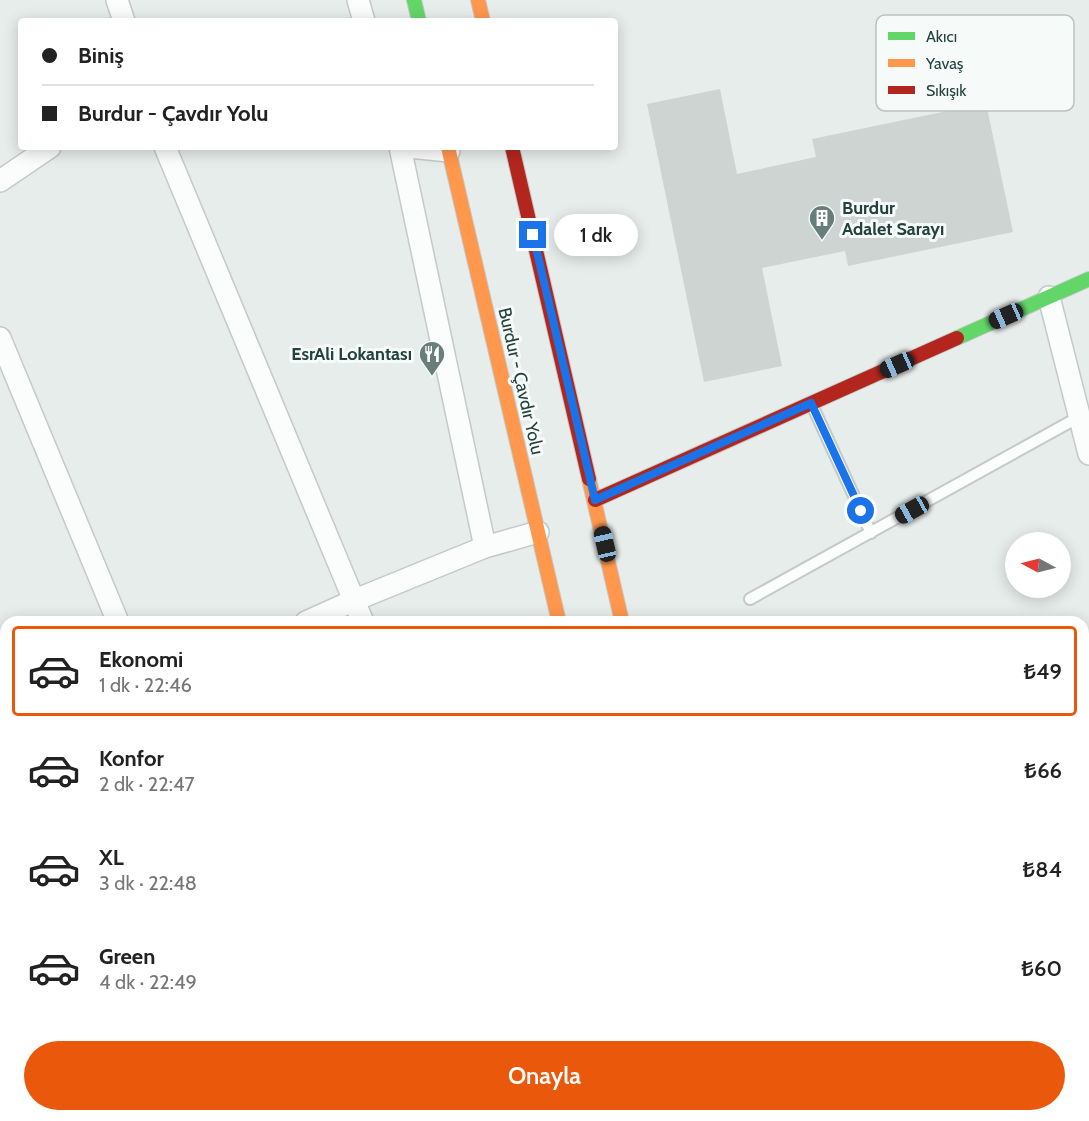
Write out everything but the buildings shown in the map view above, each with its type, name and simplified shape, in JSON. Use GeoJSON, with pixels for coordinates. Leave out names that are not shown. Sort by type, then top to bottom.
{"type":"FeatureCollection","features":[{"type":"Feature","properties":{"kind":"main road"},"geometry":{"type":"LineString","coordinates":[[414,0],[418,18]]}},
{"type":"Feature","properties":{"kind":"main road"},"geometry":{"type":"LineString","coordinates":[[478,0],[482,18]]}},
{"type":"Feature","properties":{"kind":"main road","name":"Burdur - Çavdır Yolu"},"geometry":{"type":"LineString","coordinates":[[449,150],[558,616]]}},
{"type":"Feature","properties":{"kind":"main road"},"geometry":{"type":"LineString","coordinates":[[513,150],[621,616]]}},
{"type":"Feature","properties":{"kind":"main road"},"geometry":{"type":"LineString","coordinates":[[595,500],[1089,279]]}},
{"type":"Feature","properties":{"kind":"street"},"geometry":{"type":"LineString","coordinates":[[117,0],[123,18]]}},
{"type":"Feature","properties":{"kind":"street"},"geometry":{"type":"LineString","coordinates":[[358,0],[363,18]]}},
{"type":"Feature","properties":{"kind":"street"},"geometry":{"type":"LineString","coordinates":[[0,181],[46,150]]}},
{"type":"Feature","properties":{"kind":"street"},"geometry":{"type":"LineString","coordinates":[[166,150],[361,616]]}},
{"type":"Feature","properties":{"kind":"street"},"geometry":{"type":"LineString","coordinates":[[401,150],[485,547]]}},
{"type":"Feature","properties":{"kind":"street"},"geometry":{"type":"LineString","coordinates":[[1049,297],[1089,454]]}},
{"type":"Feature","properties":{"kind":"street"},"geometry":{"type":"LineString","coordinates":[[0,338],[116,616]]}},
{"type":"Feature","properties":{"kind":"street"},"geometry":{"type":"LineString","coordinates":[[319,616],[485,547],[538,532]]}},
{"type":"Feature","properties":{"kind":"lane"},"geometry":{"type":"LineString","coordinates":[[811,403],[871,533]]}},
{"type":"Feature","properties":{"kind":"lane"},"geometry":{"type":"LineString","coordinates":[[750,599],[1079,417]]}},
{"type":"Feature","properties":{"kind":"traffic: fast"},"geometry":{"type":"LineString","coordinates":[[414,0],[418,18]]}},
{"type":"Feature","properties":{"kind":"traffic: fast"},"geometry":{"type":"LineString","coordinates":[[957,338],[1089,279]]}},
{"type":"Feature","properties":{"kind":"traffic: slow"},"geometry":{"type":"LineString","coordinates":[[478,0],[482,18]]}},
{"type":"Feature","properties":{"kind":"traffic: slow"},"geometry":{"type":"LineString","coordinates":[[449,150],[558,616]]}},
{"type":"Feature","properties":{"kind":"traffic: slow"},"geometry":{"type":"LineString","coordinates":[[589,479],[621,616]]}},
{"type":"Feature","properties":{"kind":"traffic: jam"},"geometry":{"type":"LineString","coordinates":[[513,150],[589,479]]}},
{"type":"Feature","properties":{"kind":"traffic: jam"},"geometry":{"type":"LineString","coordinates":[[595,500],[957,338]]}},
{"type":"Feature","properties":{"kind":"place","name":"Burdur Adalet Sarayı"},"geometry":{"type":"Point","coordinates":[822,241]}},
{"type":"Feature","properties":{"kind":"place","name":"EsrAli Lokantası"},"geometry":{"type":"Point","coordinates":[432,377]}},
{"type":"Feature","properties":{"kind":"route"},"geometry":{"type":"LineString","coordinates":[[533,235],[595,500],[811,403],[861,511]]}}]}
